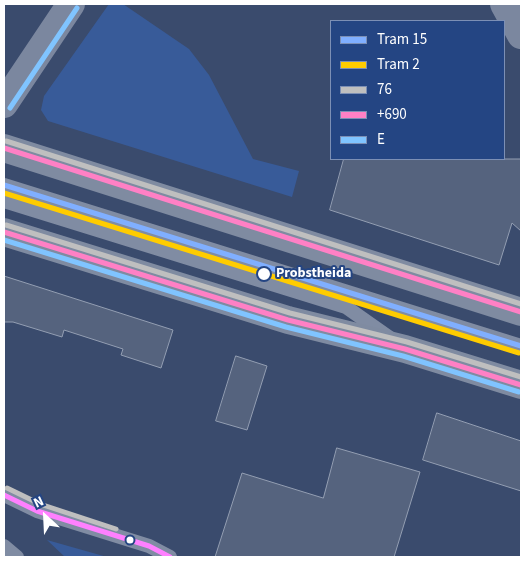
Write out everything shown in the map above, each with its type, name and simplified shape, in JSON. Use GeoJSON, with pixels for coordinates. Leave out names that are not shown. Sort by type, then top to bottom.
{"type":"FeatureCollection","features":[{"type":"Feature","properties":{"kind":"main road"},"geometry":{"type":"LineString","coordinates":[[4,148],[521,312]]}},
{"type":"Feature","properties":{"kind":"main road"},"geometry":{"type":"LineString","coordinates":[[4,232],[288,320],[405,349],[521,385]]}},
{"type":"Feature","properties":{"kind":"street"},"geometry":{"type":"LineString","coordinates":[[4,104],[71,4]]}},
{"type":"Feature","properties":{"kind":"street"},"geometry":{"type":"LineString","coordinates":[[504,4],[521,35]]}},
{"type":"Feature","properties":{"kind":"lane"},"geometry":{"type":"LineString","coordinates":[[4,185],[521,346]]}},
{"type":"Feature","properties":{"kind":"lane"},"geometry":{"type":"LineString","coordinates":[[4,201],[346,307],[405,349]]}},
{"type":"Feature","properties":{"kind":"lane"},"geometry":{"type":"LineString","coordinates":[[4,495],[38,511],[149,546],[170,557]]}},
{"type":"Feature","properties":{"kind":"lane"},"geometry":{"type":"LineString","coordinates":[[4,546],[17,557]]}},
{"type":"Feature","properties":{"kind":"shaded area"},"geometry":{"type":"Polygon","coordinates":[[[109,4],[123,4],[189,49],[209,75],[253,159],[299,171],[292,197],[48,121],[41,110],[44,96],[109,4]]]}},
{"type":"Feature","properties":{"kind":"shaded area"},"geometry":{"type":"Polygon","coordinates":[[[47,540],[107,557],[65,557],[47,540]]]}},
{"type":"Feature","properties":{"kind":"building"},"geometry":{"type":"Polygon","coordinates":[[[521,159],[521,231],[512,223],[499,265],[330,210],[344,160],[521,159]]]}},
{"type":"Feature","properties":{"kind":"building"},"geometry":{"type":"Polygon","coordinates":[[[4,276],[173,330],[161,368],[121,355],[123,349],[64,330],[62,337],[13,322],[4,322],[4,276]]]}},
{"type":"Feature","properties":{"kind":"building"},"geometry":{"type":"Polygon","coordinates":[[[236,356],[267,366],[247,430],[216,421],[236,356]]]}},
{"type":"Feature","properties":{"kind":"building"},"geometry":{"type":"Polygon","coordinates":[[[437,413],[521,441],[521,491],[423,460],[437,413]]]}},
{"type":"Feature","properties":{"kind":"building"},"geometry":{"type":"Polygon","coordinates":[[[337,448],[420,472],[394,557],[215,557],[242,473],[323,498],[337,448]]]}},
{"type":"Feature","properties":{"kind":"tram line","name":"15"},"geometry":{"type":"LineString","coordinates":[[4,185],[521,346]]}},
{"type":"Feature","properties":{"kind":"tram line","name":"2"},"geometry":{"type":"LineString","coordinates":[[4,193],[519,353]]}},
{"type":"Feature","properties":{"kind":"transit line","name":"E"},"geometry":{"type":"LineString","coordinates":[[10,108],[77,8]]}},
{"type":"Feature","properties":{"kind":"transit line","name":"76"},"geometry":{"type":"LineString","coordinates":[[6,141],[521,304]]}},
{"type":"Feature","properties":{"kind":"transit line","name":"+690"},"geometry":{"type":"LineString","coordinates":[[4,148],[521,312]]}},
{"type":"Feature","properties":{"kind":"transit line","name":"76"},"geometry":{"type":"LineString","coordinates":[[6,225],[290,313],[407,342],[521,377]]}},
{"type":"Feature","properties":{"kind":"transit line","name":"+690"},"geometry":{"type":"LineString","coordinates":[[4,232],[288,320],[405,349],[521,385]]}},
{"type":"Feature","properties":{"kind":"transit line","name":"E"},"geometry":{"type":"LineString","coordinates":[[4,240],[286,327],[403,356],[519,392]]}},
{"type":"Feature","properties":{"kind":"transit line","name":"76"},"geometry":{"type":"LineString","coordinates":[[7,488],[40,504],[116,529]]}},
{"type":"Feature","properties":{"kind":"transit line"},"geometry":{"type":"LineString","coordinates":[[4,495],[37,511],[149,546],[170,557]]}},
{"type":"Feature","properties":{"kind":"place","name":"Probstheida"},"geometry":{"type":"Point","coordinates":[264,274]}}]}
